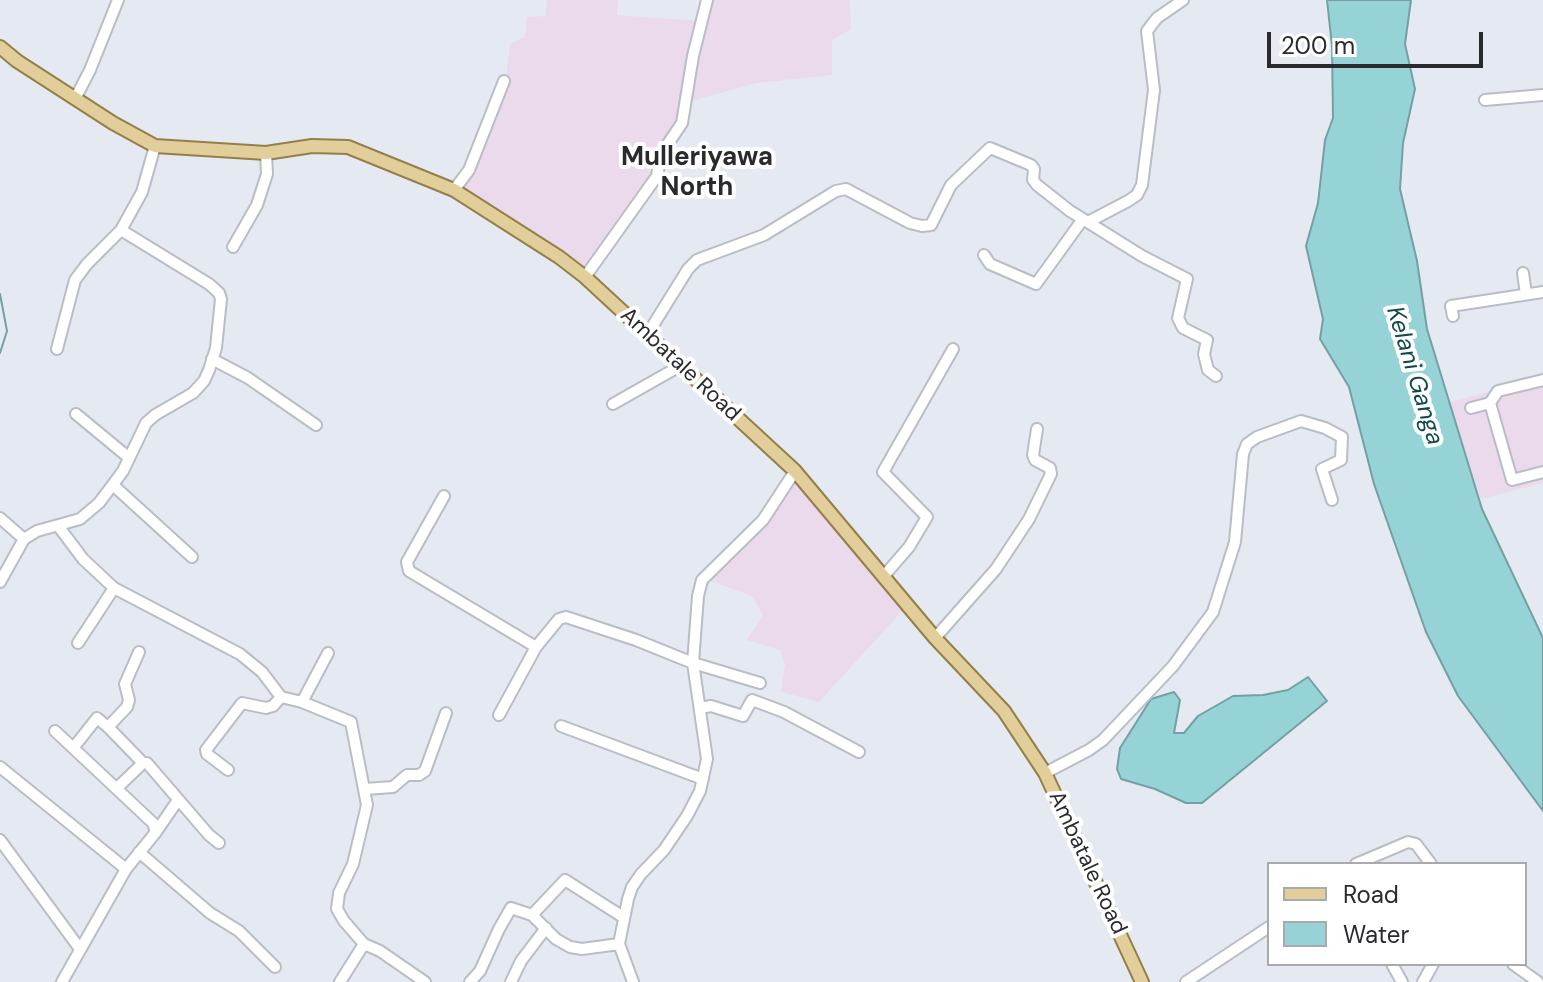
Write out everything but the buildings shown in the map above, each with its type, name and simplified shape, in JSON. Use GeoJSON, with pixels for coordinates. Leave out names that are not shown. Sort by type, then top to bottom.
{"type":"FeatureCollection","features":[{"type":"Feature","properties":{"kind":"main road","name":"Ambatale Road"},"geometry":{"type":"LineString","coordinates":[[0,47],[75,99],[155,146],[266,153],[312,146],[348,147],[454,190],[585,277],[795,471],[935,638],[1004,711],[1045,773],[1142,982]]}},
{"type":"Feature","properties":{"kind":"street"},"geometry":{"type":"LineString","coordinates":[[75,99],[118,0]]}},
{"type":"Feature","properties":{"kind":"street"},"geometry":{"type":"LineString","coordinates":[[585,277],[657,176],[661,154],[682,123],[693,56],[707,0]]}},
{"type":"Feature","properties":{"kind":"street"},"geometry":{"type":"LineString","coordinates":[[984,255],[990,264],[1036,284],[1085,220],[1137,195],[1142,185],[1154,90],[1147,31],[1157,18],[1183,0]]}},
{"type":"Feature","properties":{"kind":"street"},"geometry":{"type":"LineString","coordinates":[[454,190],[469,170],[504,81]]}},
{"type":"Feature","properties":{"kind":"street"},"geometry":{"type":"LineString","coordinates":[[1485,100],[1543,95]]}},
{"type":"Feature","properties":{"kind":"street"},"geometry":{"type":"LineString","coordinates":[[57,349],[75,280],[121,230],[142,192],[155,146]]}},
{"type":"Feature","properties":{"kind":"street"},"geometry":{"type":"LineString","coordinates":[[647,335],[688,269],[697,260],[764,235],[836,191],[846,189],[910,223],[931,225],[951,185],[990,148],[1031,165],[1037,185],[1142,256],[1187,279],[1178,318],[1183,328],[1207,340],[1204,354],[1208,370],[1216,376]]}},
{"type":"Feature","properties":{"kind":"street"},"geometry":{"type":"LineString","coordinates":[[233,247],[257,205],[267,174],[266,153]]}},
{"type":"Feature","properties":{"kind":"street"},"geometry":{"type":"LineString","coordinates":[[0,582],[24,539],[37,531],[80,519],[99,503],[123,471],[146,423],[193,393],[204,381],[212,359],[221,299],[219,293],[121,230]]}},
{"type":"Feature","properties":{"kind":"street"},"geometry":{"type":"LineString","coordinates":[[1523,273],[1526,294]]}},
{"type":"Feature","properties":{"kind":"street"},"geometry":{"type":"LineString","coordinates":[[1453,316],[1451,306],[1543,292]]}},
{"type":"Feature","properties":{"kind":"street"},"geometry":{"type":"LineString","coordinates":[[883,577],[909,547],[927,517],[883,472],[953,349]]}},
{"type":"Feature","properties":{"kind":"street"},"geometry":{"type":"LineString","coordinates":[[212,359],[248,378],[316,425]]}},
{"type":"Feature","properties":{"kind":"street"},"geometry":{"type":"LineString","coordinates":[[613,404],[680,366]]}},
{"type":"Feature","properties":{"kind":"street"},"geometry":{"type":"LineString","coordinates":[[1471,408],[1490,403],[1498,391],[1543,380]]}},
{"type":"Feature","properties":{"kind":"street"},"geometry":{"type":"LineString","coordinates":[[1490,403],[1512,480],[1543,472]]}},
{"type":"Feature","properties":{"kind":"street"},"geometry":{"type":"LineString","coordinates":[[76,414],[128,457]]}},
{"type":"Feature","properties":{"kind":"street"},"geometry":{"type":"LineString","coordinates":[[1045,773],[1103,740],[1173,666],[1213,612],[1235,542],[1243,454],[1247,444],[1257,437],[1301,421],[1342,437],[1341,460],[1322,469],[1332,500]]}},
{"type":"Feature","properties":{"kind":"street"},"geometry":{"type":"LineString","coordinates":[[935,638],[1003,561],[1029,519],[1051,474],[1050,468],[1035,460],[1033,455],[1037,429]]}},
{"type":"Feature","properties":{"kind":"street"},"geometry":{"type":"LineString","coordinates":[[633,982],[619,944],[632,887],[664,850],[687,816],[703,779],[706,747],[693,663],[702,580],[763,520],[795,471]]}},
{"type":"Feature","properties":{"kind":"street"},"geometry":{"type":"LineString","coordinates":[[113,485],[192,557]]}},
{"type":"Feature","properties":{"kind":"street"},"geometry":{"type":"LineString","coordinates":[[444,496],[407,562],[409,571],[536,647]]}},
{"type":"Feature","properties":{"kind":"street"},"geometry":{"type":"LineString","coordinates":[[0,518],[24,539]]}},
{"type":"Feature","properties":{"kind":"street"},"geometry":{"type":"LineString","coordinates":[[59,527],[83,559],[114,588],[240,654],[262,672],[281,697],[351,722],[367,805],[353,864],[339,893],[337,909],[364,944],[380,951],[425,982]]}},
{"type":"Feature","properties":{"kind":"street"},"geometry":{"type":"LineString","coordinates":[[78,643],[114,588]]}},
{"type":"Feature","properties":{"kind":"street"},"geometry":{"type":"LineString","coordinates":[[499,715],[536,647],[559,619],[574,618],[693,663],[760,683]]}},
{"type":"Feature","properties":{"kind":"street"},"geometry":{"type":"LineString","coordinates":[[108,727],[127,707],[129,700],[125,684],[139,652]]}},
{"type":"Feature","properties":{"kind":"street"},"geometry":{"type":"LineString","coordinates":[[302,702],[328,653]]}},
{"type":"Feature","properties":{"kind":"street"},"geometry":{"type":"LineString","coordinates":[[228,770],[206,750],[242,703],[266,708],[273,706],[281,697]]}},
{"type":"Feature","properties":{"kind":"street"},"geometry":{"type":"LineString","coordinates":[[700,708],[711,706],[743,716],[752,700],[784,712],[859,752]]}},
{"type":"Feature","properties":{"kind":"street"},"geometry":{"type":"LineString","coordinates":[[365,789],[393,787],[407,775],[419,775],[425,771],[446,713]]}},
{"type":"Feature","properties":{"kind":"street"},"geometry":{"type":"LineString","coordinates":[[74,747],[97,718],[143,763],[147,763],[219,843]]}},
{"type":"Feature","properties":{"kind":"street"},"geometry":{"type":"LineString","coordinates":[[561,726],[703,779]]}},
{"type":"Feature","properties":{"kind":"street"},"geometry":{"type":"LineString","coordinates":[[55,731],[153,823],[156,832]]}},
{"type":"Feature","properties":{"kind":"street"},"geometry":{"type":"LineString","coordinates":[[117,788],[143,763]]}},
{"type":"Feature","properties":{"kind":"street"},"geometry":{"type":"LineString","coordinates":[[0,767],[126,869]]}},
{"type":"Feature","properties":{"kind":"street"},"geometry":{"type":"LineString","coordinates":[[62,982],[126,869],[178,800]]}},
{"type":"Feature","properties":{"kind":"street"},"geometry":{"type":"LineString","coordinates":[[0,840],[80,949]]}},
{"type":"Feature","properties":{"kind":"street"},"geometry":{"type":"LineString","coordinates":[[1361,862],[1408,842],[1416,844],[1430,862]]}},
{"type":"Feature","properties":{"kind":"street"},"geometry":{"type":"LineString","coordinates":[[139,852],[210,913],[239,931],[275,967]]}},
{"type":"Feature","properties":{"kind":"street"},"geometry":{"type":"LineString","coordinates":[[532,915],[565,880],[623,917]]}},
{"type":"Feature","properties":{"kind":"street"},"geometry":{"type":"LineString","coordinates":[[470,982],[480,971],[508,912],[515,908],[532,915],[556,939],[570,947],[582,949],[619,944]]}},
{"type":"Feature","properties":{"kind":"street"},"geometry":{"type":"LineString","coordinates":[[511,982],[521,961],[546,928]]}},
{"type":"Feature","properties":{"kind":"street"},"geometry":{"type":"LineString","coordinates":[[1186,982],[1267,928]]}},
{"type":"Feature","properties":{"kind":"street"},"geometry":{"type":"LineString","coordinates":[[340,982],[364,944]]}},
{"type":"Feature","properties":{"kind":"street"},"geometry":{"type":"LineString","coordinates":[[1516,966],[1538,982]]}},
{"type":"Feature","properties":{"kind":"shaded area"},"geometry":{"type":"Polygon","coordinates":[[[547,0],[618,0],[617,15],[700,21],[681,120],[675,123],[658,151],[653,175],[584,272],[519,223],[458,186],[506,78],[510,44],[525,37],[527,17],[545,16],[547,0]]]}},
{"type":"Feature","properties":{"kind":"shaded area"},"geometry":{"type":"Polygon","coordinates":[[[711,0],[850,0],[851,29],[832,40],[832,75],[757,83],[688,102],[702,21],[711,0]]]}},
{"type":"Feature","properties":{"kind":"shaded area"},"geometry":{"type":"Polygon","coordinates":[[[1543,380],[1543,483],[1481,499],[1448,403],[1513,384],[1543,380]]]}},
{"type":"Feature","properties":{"kind":"shaded area"},"geometry":{"type":"Polygon","coordinates":[[[795,477],[905,608],[819,702],[781,692],[785,664],[780,650],[747,640],[763,615],[752,596],[708,580],[734,559],[769,519],[795,477]]]}},
{"type":"Feature","properties":{"kind":"water","name":"Kelani Ganga"},"geometry":{"type":"Polygon","coordinates":[[[1327,0],[1411,0],[1405,44],[1415,89],[1403,143],[1400,189],[1417,261],[1427,329],[1482,509],[1543,638],[1543,811],[1458,696],[1426,632],[1374,484],[1349,387],[1320,339],[1323,319],[1306,246],[1318,203],[1325,140],[1333,118],[1332,46],[1327,0]]]}},
{"type":"Feature","properties":{"kind":"water"},"geometry":{"type":"Polygon","coordinates":[[[1308,677],[1327,701],[1202,803],[1186,803],[1121,779],[1117,769],[1120,748],[1151,699],[1174,692],[1180,700],[1174,733],[1184,733],[1198,716],[1233,696],[1288,690],[1308,677]]]}},
{"type":"Feature","properties":{"kind":"waterway"},"geometry":{"type":"LineString","coordinates":[[0,294],[7,331],[0,353]]}},
{"type":"Feature","properties":{"kind":"district","name":"Mulleriyawa North"},"geometry":{"type":"Point","coordinates":[697,173]}}]}
